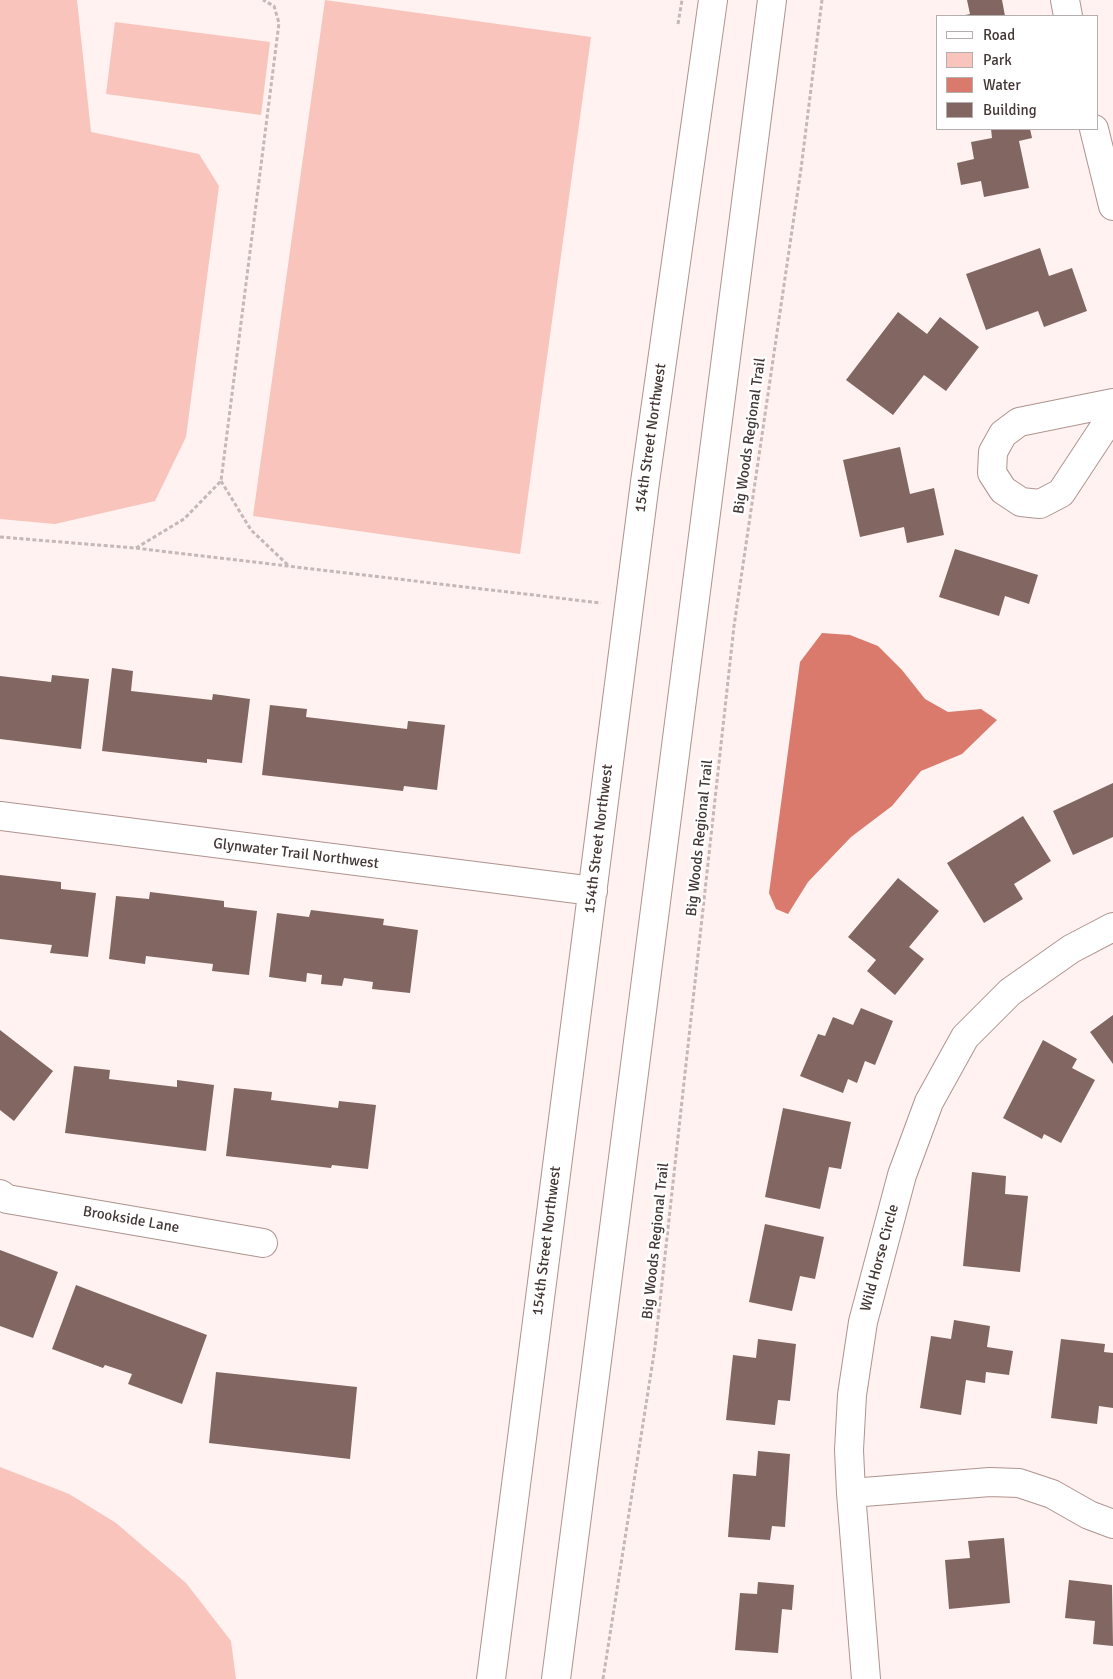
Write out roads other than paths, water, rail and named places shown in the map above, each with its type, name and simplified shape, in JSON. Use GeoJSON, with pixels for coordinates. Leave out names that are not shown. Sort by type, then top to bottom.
{"type":"FeatureCollection","features":[{"type":"Feature","properties":{"kind":"street","name":"154th Street Northwest"},"geometry":{"type":"LineString","coordinates":[[491,1679],[644,482],[713,0]]}},
{"type":"Feature","properties":{"kind":"street"},"geometry":{"type":"LineString","coordinates":[[556,1679],[772,0]]}},
{"type":"Feature","properties":{"kind":"street"},"geometry":{"type":"LineString","coordinates":[[1064,0],[1068,15]]}},
{"type":"Feature","properties":{"kind":"street"},"geometry":{"type":"LineString","coordinates":[[1094,130],[1113,206]]}},
{"type":"Feature","properties":{"kind":"street"},"geometry":{"type":"LineString","coordinates":[[1113,403],[1019,422],[1003,434],[993,452],[992,473],[1003,490],[1020,502],[1040,504],[1062,493],[1113,414]]}},
{"type":"Feature","properties":{"kind":"street","name":"Glynwater Trail Northwest"},"geometry":{"type":"LineString","coordinates":[[0,816],[592,891]]}},
{"type":"Feature","properties":{"kind":"street","name":"Wild Horse Circle"},"geometry":{"type":"LineString","coordinates":[[866,1679],[851,1493],[849,1450],[852,1395],[863,1322],[902,1175],[929,1102],[965,1037],[1010,992],[1071,949],[1113,927]]}},
{"type":"Feature","properties":{"kind":"street","name":"Brookside Lane"},"geometry":{"type":"LineString","coordinates":[[0,1194],[7,1198],[263,1243]]}},
{"type":"Feature","properties":{"kind":"street"},"geometry":{"type":"LineString","coordinates":[[851,1493],[990,1482],[1019,1483],[1052,1494],[1088,1515],[1113,1524]]}},
{"type":"Feature","properties":{"kind":"water"},"geometry":{"type":"Polygon","coordinates":[[[822,633],[850,635],[878,646],[902,670],[925,699],[948,712],[981,709],[997,720],[962,754],[921,771],[892,806],[851,837],[808,882],[788,914],[776,909],[769,893],[800,662],[822,633]]]}}]}
